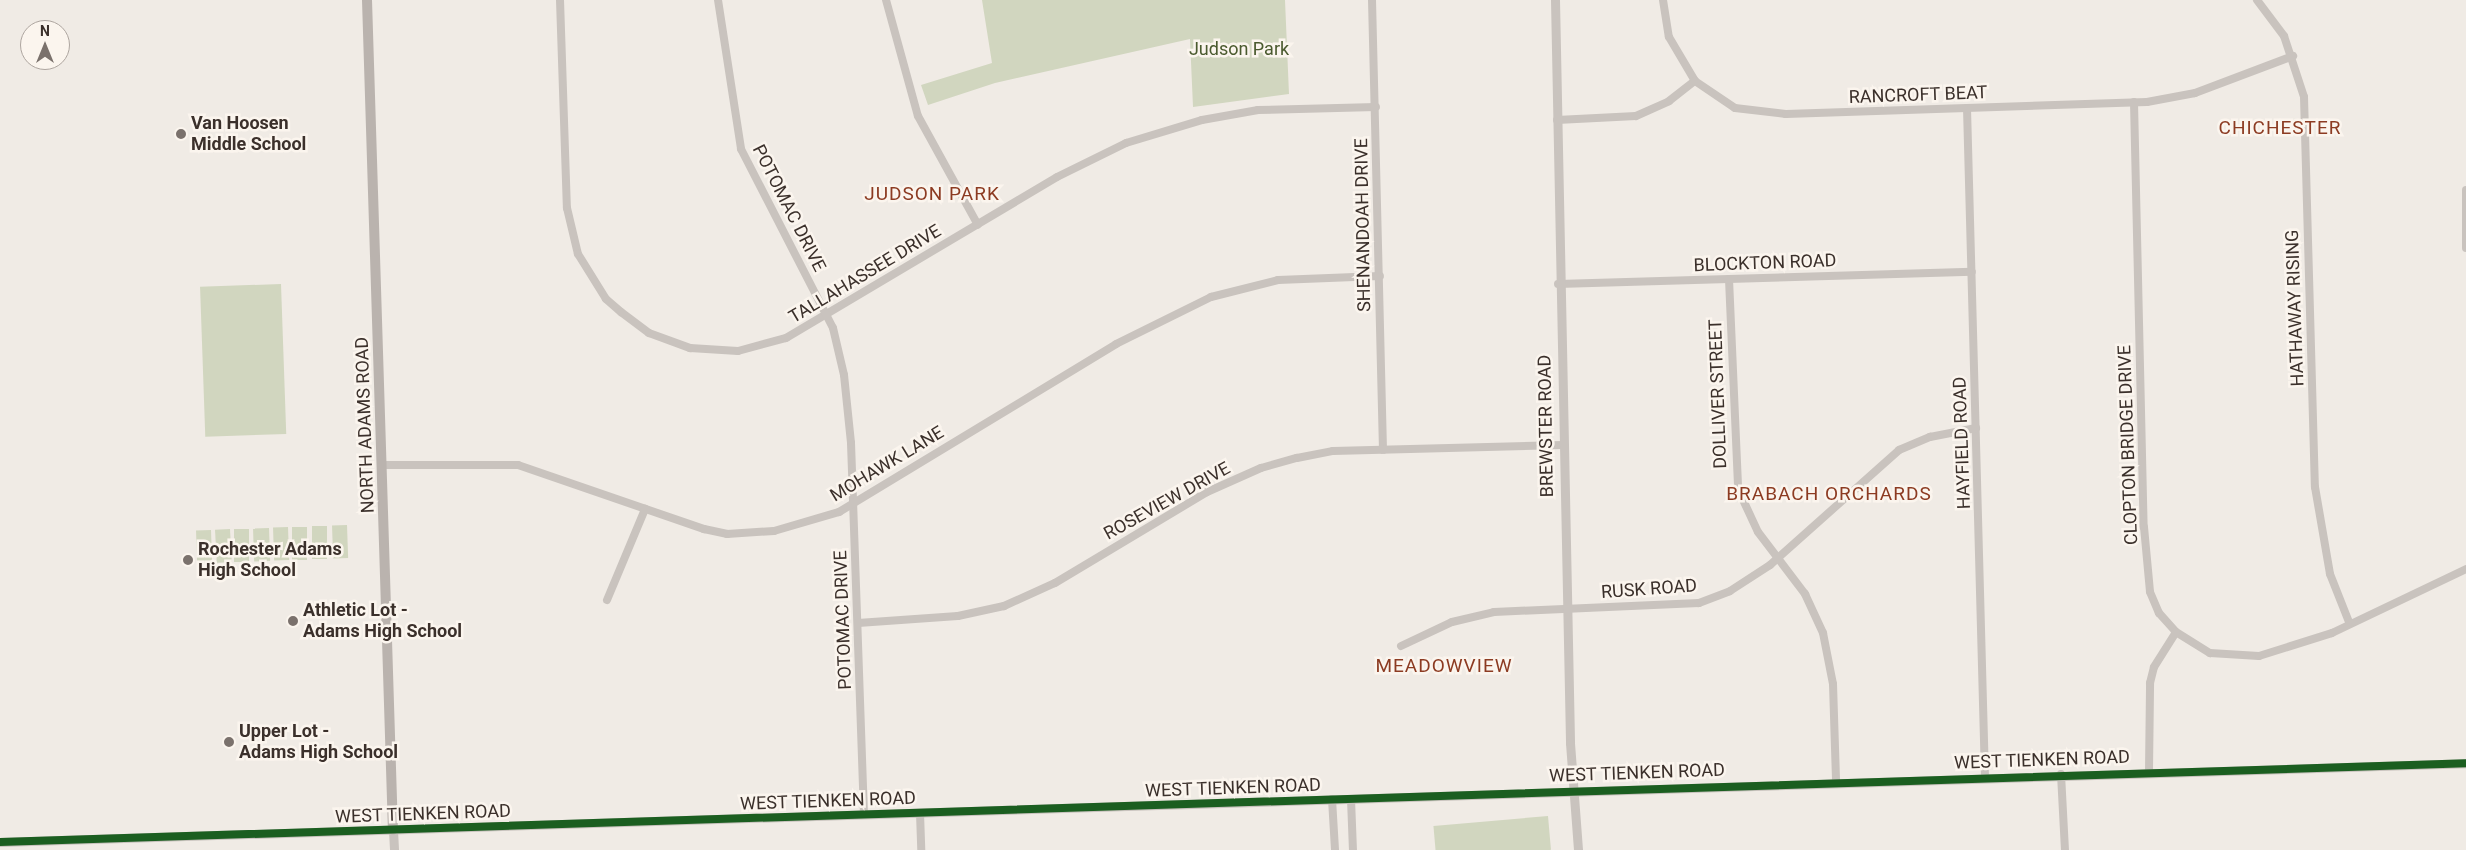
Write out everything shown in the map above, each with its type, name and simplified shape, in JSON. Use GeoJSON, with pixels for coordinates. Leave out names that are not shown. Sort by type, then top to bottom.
{"type":"FeatureCollection","features":[{"type":"Feature","properties":{"kind":"main road","name":"NORTH ADAMS ROAD"},"geometry":{"type":"LineString","coordinates":[[367,0],[393,830]]}},
{"type":"Feature","properties":{"kind":"street","name":"TALLAHASSEE DRIVE"},"geometry":{"type":"LineString","coordinates":[[560,0],[567,208],[584,268],[606,299],[649,333],[690,348],[716,352],[765,347],[828,317],[1091,158],[1176,127],[1258,110],[1376,107]]}},
{"type":"Feature","properties":{"kind":"street","name":"POTOMAC DRIVE"},"geometry":{"type":"LineString","coordinates":[[718,0],[742,148],[828,317],[848,401],[864,815]]}},
{"type":"Feature","properties":{"kind":"street"},"geometry":{"type":"LineString","coordinates":[[886,0],[918,116],[978,225]]}},
{"type":"Feature","properties":{"kind":"street","name":"SHENANDOAH DRIVE"},"geometry":{"type":"LineString","coordinates":[[1372,0],[1383,450]]}},
{"type":"Feature","properties":{"kind":"street","name":"BREWSTER ROAD"},"geometry":{"type":"LineString","coordinates":[[1555,0],[1558,284],[1566,609],[1572,791],[1578,850]]}},
{"type":"Feature","properties":{"kind":"street","name":"RANCROFT BEAT"},"geometry":{"type":"LineString","coordinates":[[1663,0],[1668,37],[1695,81],[1717,100],[1755,113],[2134,102],[2195,94],[2293,56]]}},
{"type":"Feature","properties":{"kind":"street","name":"HATHAWAY RISING"},"geometry":{"type":"LineString","coordinates":[[2257,0],[2293,56],[2304,97],[2315,494],[2330,574],[2349,622]]}},
{"type":"Feature","properties":{"kind":"street"},"geometry":{"type":"LineString","coordinates":[[1556,120],[1636,116],[1669,101],[1695,81]]}},
{"type":"Feature","properties":{"kind":"street","name":"CLOPTON BRIDGE DRIVE"},"geometry":{"type":"LineString","coordinates":[[2134,102],[2146,563],[2159,613],[2176,632],[2210,653],[2252,657],[2285,650],[2466,569]]}},
{"type":"Feature","properties":{"kind":"street","name":"HAYFIELD ROAD"},"geometry":{"type":"LineString","coordinates":[[1967,108],[1985,777]]}},
{"type":"Feature","properties":{"kind":"street"},"geometry":{"type":"LineString","coordinates":[[2466,190],[2466,248]]}},
{"type":"Feature","properties":{"kind":"street","name":"BLOCKTON ROAD"},"geometry":{"type":"LineString","coordinates":[[1558,284],[1972,272]]}},
{"type":"Feature","properties":{"kind":"street","name":"MOHAWK LANE"},"geometry":{"type":"LineString","coordinates":[[383,465],[518,465],[571,480],[645,509],[704,529],[753,533],[816,521],[1116,344],[1211,297],[1278,280],[1380,276]]}},
{"type":"Feature","properties":{"kind":"street","name":"DOLLIVER STREET"},"geometry":{"type":"LineString","coordinates":[[1729,279],[1738,489],[1746,511],[1777,559],[1805,594],[1830,655],[1836,782]]}},
{"type":"Feature","properties":{"kind":"street","name":"RUSK ROAD"},"geometry":{"type":"LineString","coordinates":[[1401,646],[1473,616],[1566,609],[1699,604],[1736,588],[1777,559],[1899,450],[1930,436],[1976,428]]}},
{"type":"Feature","properties":{"kind":"street","name":"ROSEVIEW DRIVE"},"geometry":{"type":"LineString","coordinates":[[858,623],[958,616],[1004,606],[1054,583],[1207,492],[1261,468],[1334,451],[1562,445]]}},
{"type":"Feature","properties":{"kind":"street"},"geometry":{"type":"LineString","coordinates":[[607,600],[645,509]]}},
{"type":"Feature","properties":{"kind":"street"},"geometry":{"type":"LineString","coordinates":[[2149,771],[2150,683],[2154,667],[2176,632]]}},
{"type":"Feature","properties":{"kind":"street","name":"WEST TIENKEN ROAD"},"geometry":{"type":"LineString","coordinates":[[0,842],[1351,799],[2149,771],[2466,763]]}},
{"type":"Feature","properties":{"kind":"street"},"geometry":{"type":"LineString","coordinates":[[2061,774],[2065,850]]}},
{"type":"Feature","properties":{"kind":"street"},"geometry":{"type":"LineString","coordinates":[[1332,799],[1335,850]]}},
{"type":"Feature","properties":{"kind":"street"},"geometry":{"type":"LineString","coordinates":[[1351,799],[1353,850]]}},
{"type":"Feature","properties":{"kind":"street"},"geometry":{"type":"LineString","coordinates":[[920,813],[921,850]]}},
{"type":"Feature","properties":{"kind":"street","name":"NORTH ADAMS ROAD"},"geometry":{"type":"LineString","coordinates":[[393,830],[394,850]]}},
{"type":"Feature","properties":{"kind":"green space","name":"Judson Park"},"geometry":{"type":"Polygon","coordinates":[[[982,0],[1285,0],[1289,94],[1193,107],[1190,39],[995,83],[928,105],[921,85],[992,63],[982,0]]]}},
{"type":"Feature","properties":{"kind":"green space"},"geometry":{"type":"Polygon","coordinates":[[[281,284],[286,434],[205,437],[200,287],[281,284]]]}},
{"type":"Feature","properties":{"kind":"green space"},"geometry":{"type":"Polygon","coordinates":[[[347,525],[348,558],[333,559],[332,526],[347,525]]]}},
{"type":"Feature","properties":{"kind":"green space"},"geometry":{"type":"Polygon","coordinates":[[[312,526],[327,526],[327,559],[312,559],[312,526]]]}},
{"type":"Feature","properties":{"kind":"green space"},"geometry":{"type":"Polygon","coordinates":[[[288,527],[289,560],[274,561],[273,528],[288,527]]]}},
{"type":"Feature","properties":{"kind":"green space"},"geometry":{"type":"Polygon","coordinates":[[[292,527],[307,527],[307,560],[292,560],[292,527]]]}},
{"type":"Feature","properties":{"kind":"green space"},"geometry":{"type":"Polygon","coordinates":[[[269,528],[270,561],[254,562],[253,529],[269,528]]]}},
{"type":"Feature","properties":{"kind":"green space"},"geometry":{"type":"Polygon","coordinates":[[[230,529],[232,562],[217,563],[215,530],[230,529]]]}},
{"type":"Feature","properties":{"kind":"green space"},"geometry":{"type":"Polygon","coordinates":[[[234,529],[249,529],[249,562],[234,562],[234,529]]]}},
{"type":"Feature","properties":{"kind":"green space"},"geometry":{"type":"Polygon","coordinates":[[[211,530],[212,563],[197,564],[196,531],[211,530]]]}},
{"type":"Feature","properties":{"kind":"green space"},"geometry":{"type":"Polygon","coordinates":[[[1548,816],[1551,850],[1436,850],[1433,826],[1548,816]]]}},
{"type":"Feature","properties":{"kind":"cycle path"},"geometry":{"type":"LineString","coordinates":[[0,842],[2466,763]]}},
{"type":"Feature","properties":{"kind":"place","name":"Van Hoosen Middle School"},"geometry":{"type":"Point","coordinates":[181,134]}},
{"type":"Feature","properties":{"kind":"place","name":"Rochester Adams High School"},"geometry":{"type":"Point","coordinates":[188,560]}},
{"type":"Feature","properties":{"kind":"place","name":"Athletic Lot - Adams High School"},"geometry":{"type":"Point","coordinates":[293,621]}},
{"type":"Feature","properties":{"kind":"place","name":"Upper Lot - Adams High School"},"geometry":{"type":"Point","coordinates":[229,742]}},
{"type":"Feature","properties":{"kind":"district","name":"CHICHESTER"},"geometry":{"type":"Point","coordinates":[2280,128]}},
{"type":"Feature","properties":{"kind":"district","name":"JUDSON PARK"},"geometry":{"type":"Point","coordinates":[932,194]}},
{"type":"Feature","properties":{"kind":"district","name":"BRABACH ORCHARDS"},"geometry":{"type":"Point","coordinates":[1829,494]}},
{"type":"Feature","properties":{"kind":"district","name":"MEADOWVIEW"},"geometry":{"type":"Point","coordinates":[1444,666]}}]}
